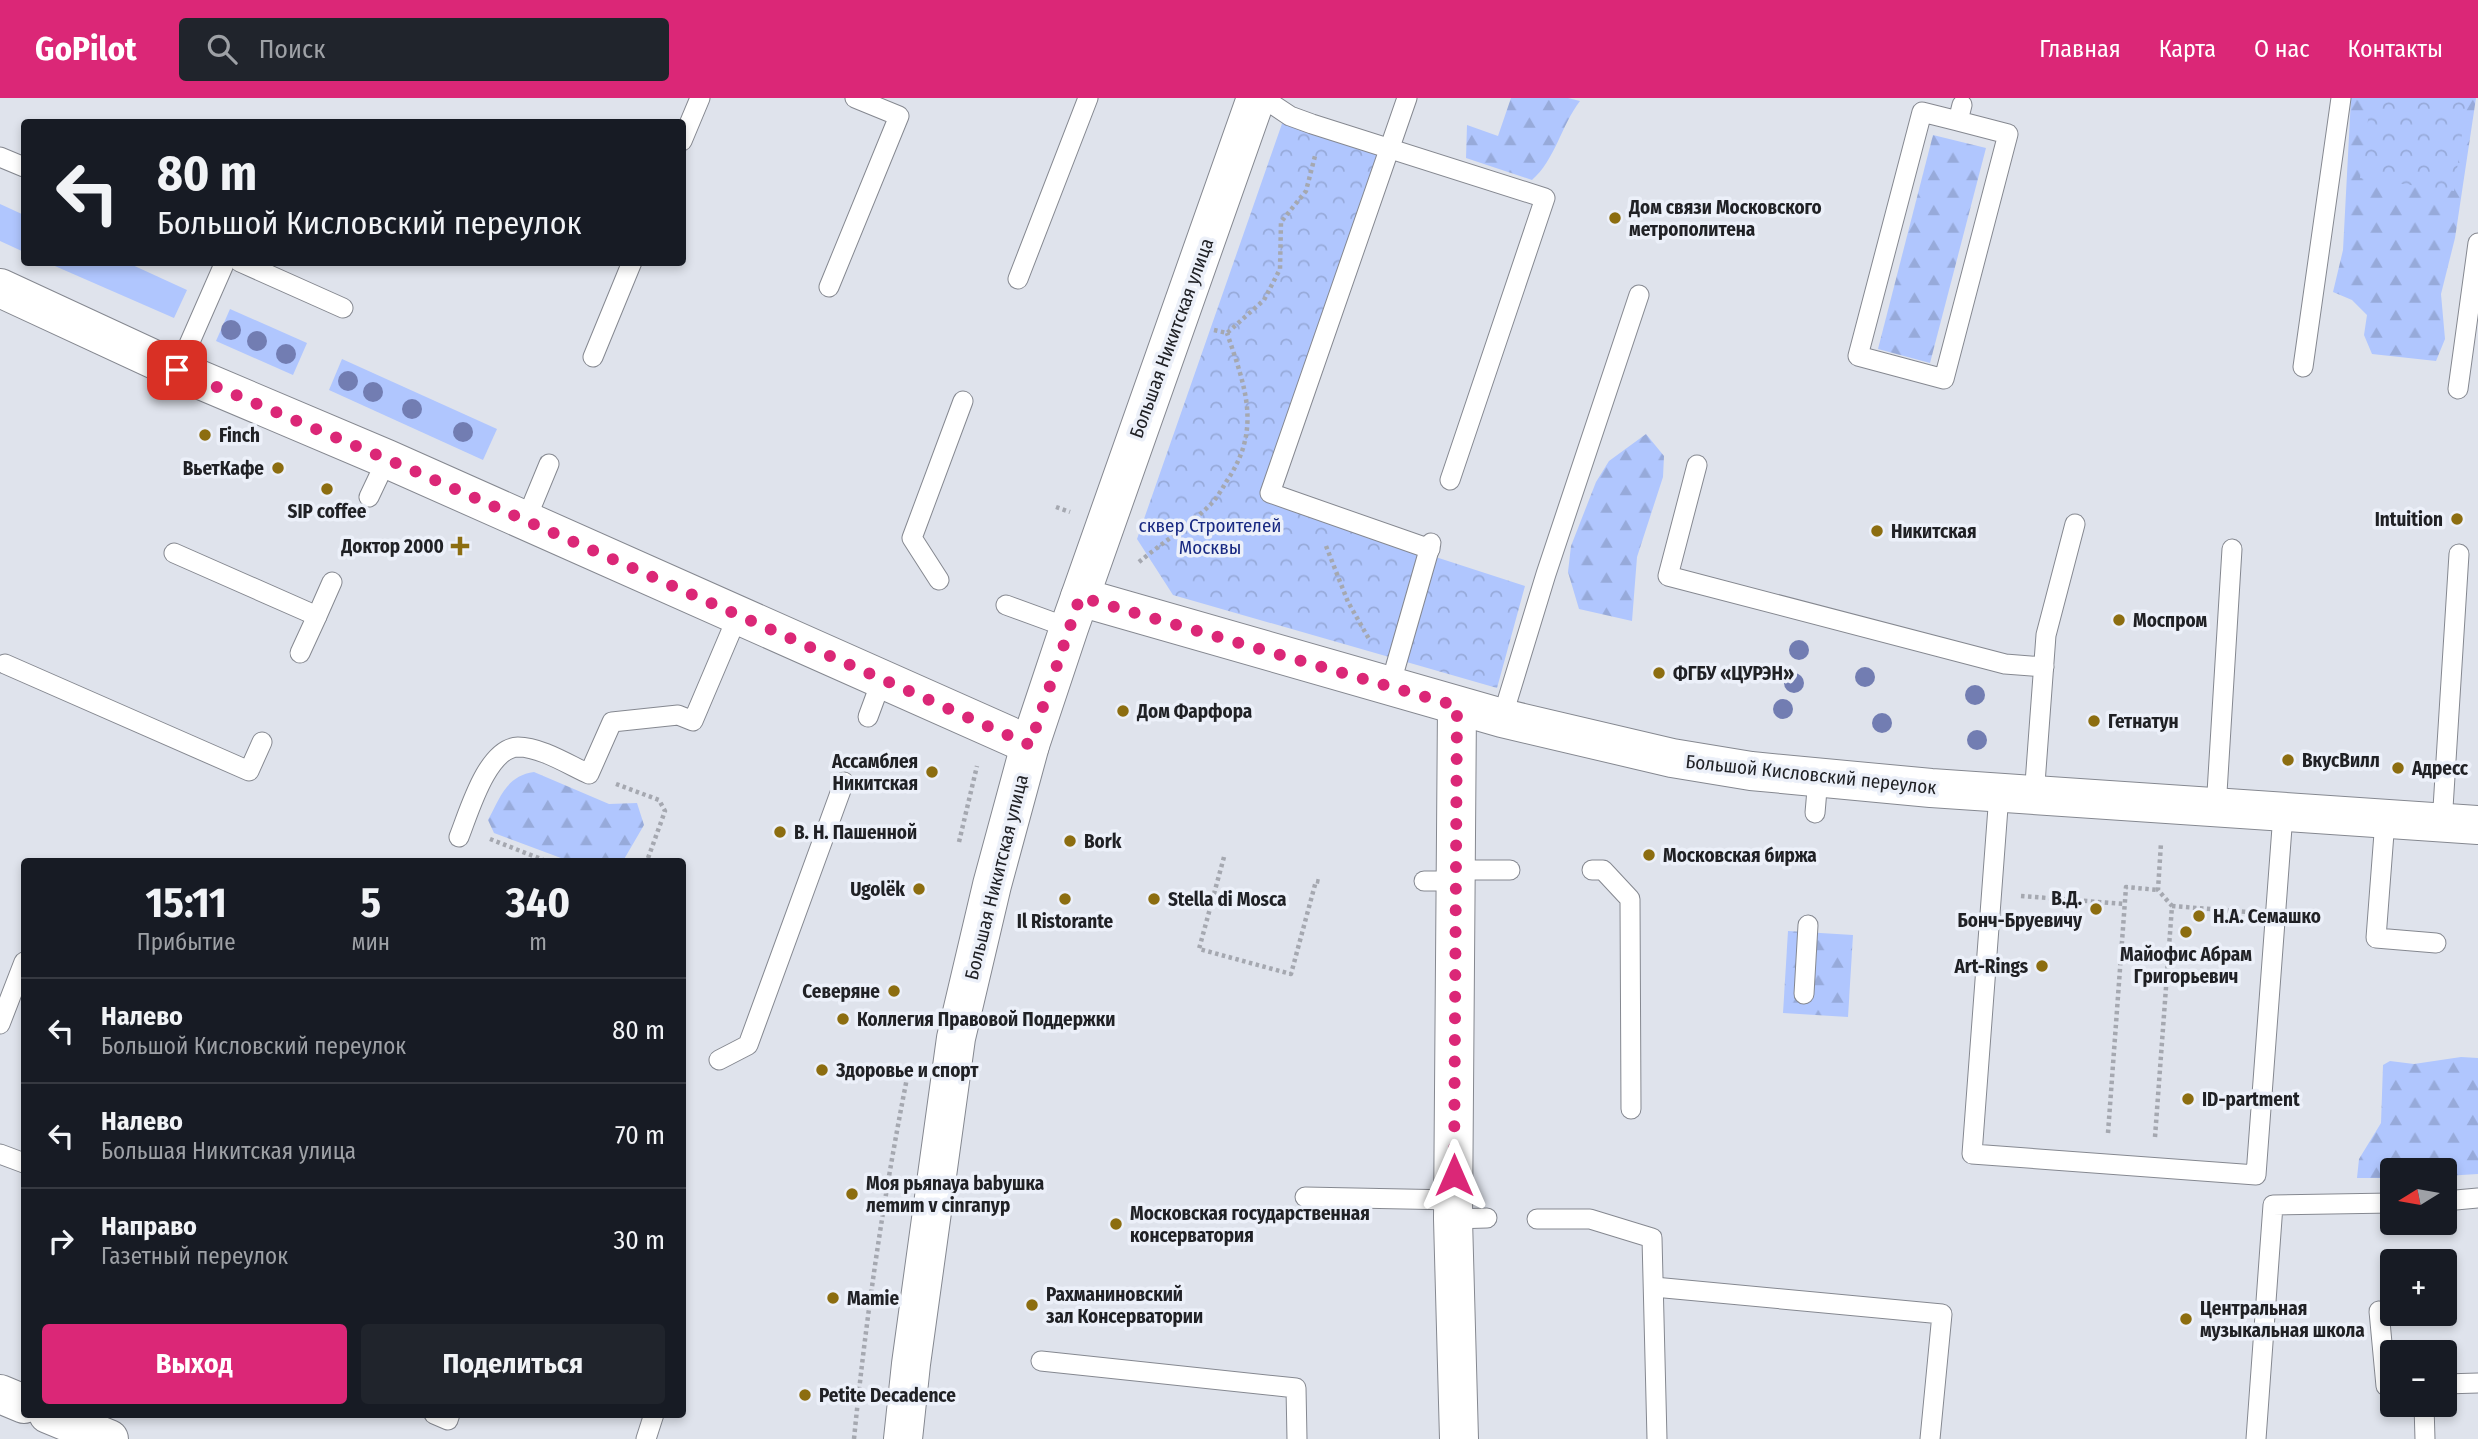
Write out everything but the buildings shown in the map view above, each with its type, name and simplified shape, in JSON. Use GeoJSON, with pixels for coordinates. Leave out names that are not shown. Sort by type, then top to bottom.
{"type":"FeatureCollection","features":[{"type":"Feature","properties":{"kind":"street","name":"Большая Никитская улица"},"geometry":{"type":"LineString","coordinates":[[903,1439],[956,1038],[992,885],[1030,745],[1074,613],[1256,98]]}},
{"type":"Feature","properties":{"kind":"street"},"geometry":{"type":"LineString","coordinates":[[0,288],[175,375],[387,459],[523,528],[738,615],[1030,745]]}},
{"type":"Feature","properties":{"kind":"street","name":"Большой Кисловский переулок"},"geometry":{"type":"LineString","coordinates":[[1074,613],[1390,686],[1502,718],[1817,796],[2016,795],[2460,825]]}},
{"type":"Feature","properties":{"kind":"street"},"geometry":{"type":"LineString","coordinates":[[1457,706],[1446,877],[1465,1212],[1460,1439]]}},
{"type":"Feature","properties":{"kind":"street"},"geometry":{"type":"LineString","coordinates":[[0,1394],[21,1403]]}},
{"type":"Feature","properties":{"kind":"street"},"geometry":{"type":"LineString","coordinates":[[58,1418],[109,1439]]}},
{"type":"Feature","properties":{"kind":"lane"},"geometry":{"type":"LineString","coordinates":[[686,131],[700,98]]}},
{"type":"Feature","properties":{"kind":"lane"},"geometry":{"type":"LineString","coordinates":[[829,287],[899,116],[855,98]]}},
{"type":"Feature","properties":{"kind":"lane"},"geometry":{"type":"LineString","coordinates":[[1018,279],[1088,98]]}},
{"type":"Feature","properties":{"kind":"lane"},"geometry":{"type":"LineString","coordinates":[[1263,98],[1290,116],[1312,124],[1545,198],[1450,480]]}},
{"type":"Feature","properties":{"kind":"lane"},"geometry":{"type":"LineString","coordinates":[[1390,686],[1430,546],[1270,494],[1406,98]]}},
{"type":"Feature","properties":{"kind":"lane"},"geometry":{"type":"LineString","coordinates":[[2304,367],[2341,98]]}},
{"type":"Feature","properties":{"kind":"lane"},"geometry":{"type":"LineString","coordinates":[[1922,112],[1960,113],[2008,134],[1944,379],[1858,356],[1922,112]]}},
{"type":"Feature","properties":{"kind":"lane"},"geometry":{"type":"LineString","coordinates":[[0,156],[21,166]]}},
{"type":"Feature","properties":{"kind":"lane"},"geometry":{"type":"LineString","coordinates":[[2458,388],[2478,243]]}},
{"type":"Feature","properties":{"kind":"lane"},"geometry":{"type":"LineString","coordinates":[[175,375],[223,266]]}},
{"type":"Feature","properties":{"kind":"lane"},"geometry":{"type":"LineString","coordinates":[[249,266],[343,308]]}},
{"type":"Feature","properties":{"kind":"lane"},"geometry":{"type":"LineString","coordinates":[[593,358],[630,266]]}},
{"type":"Feature","properties":{"kind":"lane"},"geometry":{"type":"LineString","coordinates":[[1502,718],[1546,574],[1639,295]]}},
{"type":"Feature","properties":{"kind":"lane"},"geometry":{"type":"LineString","coordinates":[[939,580],[912,538],[963,401]]}},
{"type":"Feature","properties":{"kind":"lane"},"geometry":{"type":"LineString","coordinates":[[369,497],[387,459]]}},
{"type":"Feature","properties":{"kind":"lane"},"geometry":{"type":"LineString","coordinates":[[523,528],[549,464]]}},
{"type":"Feature","properties":{"kind":"lane"},"geometry":{"type":"LineString","coordinates":[[1697,465],[1668,576],[2005,664],[2044,667]]}},
{"type":"Feature","properties":{"kind":"lane"},"geometry":{"type":"LineString","coordinates":[[2075,524],[2046,635],[2044,667],[1992,894],[1972,1154],[2256,1175],[2283,814]]}},
{"type":"Feature","properties":{"kind":"lane"},"geometry":{"type":"LineString","coordinates":[[2216,810],[2232,549]]}},
{"type":"Feature","properties":{"kind":"lane"},"geometry":{"type":"LineString","coordinates":[[174,552],[317,616]]}},
{"type":"Feature","properties":{"kind":"lane"},"geometry":{"type":"LineString","coordinates":[[2459,554],[2460,825]]}},
{"type":"Feature","properties":{"kind":"lane"},"geometry":{"type":"LineString","coordinates":[[300,653],[332,582]]}},
{"type":"Feature","properties":{"kind":"lane"},"geometry":{"type":"LineString","coordinates":[[1006,605],[1074,613]]}},
{"type":"Feature","properties":{"kind":"lane"},"geometry":{"type":"LineString","coordinates":[[461,833],[489,766],[501,752],[517,747],[533,750],[589,774],[612,722],[678,715],[693,721],[738,615]]}},
{"type":"Feature","properties":{"kind":"lane"},"geometry":{"type":"LineString","coordinates":[[5,664],[249,771],[261,742]]}},
{"type":"Feature","properties":{"kind":"lane"},"geometry":{"type":"LineString","coordinates":[[868,717],[882,679]]}},
{"type":"Feature","properties":{"kind":"lane"},"geometry":{"type":"LineString","coordinates":[[719,1060],[747,1045],[844,782]]}},
{"type":"Feature","properties":{"kind":"lane"},"geometry":{"type":"LineString","coordinates":[[2385,820],[2376,938],[2437,943]]}},
{"type":"Feature","properties":{"kind":"lane"},"geometry":{"type":"LineString","coordinates":[[1446,877],[1510,870]]}},
{"type":"Feature","properties":{"kind":"lane"},"geometry":{"type":"LineString","coordinates":[[1592,870],[1602,870],[1630,899],[1631,1109]]}},
{"type":"Feature","properties":{"kind":"lane"},"geometry":{"type":"LineString","coordinates":[[1804,993],[1808,925]]}},
{"type":"Feature","properties":{"kind":"lane"},"geometry":{"type":"LineString","coordinates":[[0,1024],[21,970]]}},
{"type":"Feature","properties":{"kind":"lane"},"geometry":{"type":"LineString","coordinates":[[0,1154],[21,1162]]}},
{"type":"Feature","properties":{"kind":"lane"},"geometry":{"type":"LineString","coordinates":[[1305,1197],[1465,1212]]}},
{"type":"Feature","properties":{"kind":"lane"},"geometry":{"type":"LineString","coordinates":[[2457,1199],[2478,1198]]}},
{"type":"Feature","properties":{"kind":"lane"},"geometry":{"type":"LineString","coordinates":[[2256,1439],[2273,1205],[2380,1203]]}},
{"type":"Feature","properties":{"kind":"lane"},"geometry":{"type":"LineString","coordinates":[[1537,1219],[1590,1219],[1652,1238],[1657,1439]]}},
{"type":"Feature","properties":{"kind":"lane"},"geometry":{"type":"LineString","coordinates":[[1654,1287],[1942,1314],[1930,1439]]}},
{"type":"Feature","properties":{"kind":"lane"},"geometry":{"type":"LineString","coordinates":[[2378,1311],[2381,1340]]}},
{"type":"Feature","properties":{"kind":"lane"},"geometry":{"type":"LineString","coordinates":[[1041,1361],[1296,1388],[1297,1439]]}},
{"type":"Feature","properties":{"kind":"lane"},"geometry":{"type":"LineString","coordinates":[[2457,1383],[2478,1382]]}},
{"type":"Feature","properties":{"kind":"lane"},"geometry":{"type":"LineString","coordinates":[[2424,1417],[2425,1439]]}},
{"type":"Feature","properties":{"kind":"lane"},"geometry":{"type":"LineString","coordinates":[[646,1439],[653,1418]]}},
{"type":"Feature","properties":{"kind":"path"},"geometry":{"type":"LineString","coordinates":[[1227,333],[1265,300],[1280,269],[1281,222],[1307,191],[1314,170],[1312,124]]}},
{"type":"Feature","properties":{"kind":"path"},"geometry":{"type":"LineString","coordinates":[[1203,328],[1227,333]]}},
{"type":"Feature","properties":{"kind":"path"},"geometry":{"type":"LineString","coordinates":[[1139,562],[1212,504],[1239,464],[1247,444],[1249,417],[1238,365],[1227,333]]}},
{"type":"Feature","properties":{"kind":"path"},"geometry":{"type":"LineString","coordinates":[[1318,510],[1331,564],[1348,602],[1376,650]]}},
{"type":"Feature","properties":{"kind":"path"},"geometry":{"type":"LineString","coordinates":[[589,774],[659,800],[665,811],[648,858]]}},
{"type":"Feature","properties":{"kind":"path"},"geometry":{"type":"LineString","coordinates":[[461,833],[537,858]]}},
{"type":"Feature","properties":{"kind":"path"},"geometry":{"type":"LineString","coordinates":[[2158,890],[2162,838]]}},
{"type":"Feature","properties":{"kind":"path"},"geometry":{"type":"LineString","coordinates":[[1224,857],[1199,949],[1291,974],[1316,881],[1321,882]]}},
{"type":"Feature","properties":{"kind":"path"},"geometry":{"type":"LineString","coordinates":[[2106,1164],[2126,887],[2158,890],[2172,906],[2276,914]]}},
{"type":"Feature","properties":{"kind":"path"},"geometry":{"type":"LineString","coordinates":[[1992,894],[2125,904]]}},
{"type":"Feature","properties":{"kind":"path"},"geometry":{"type":"LineString","coordinates":[[2153,1167],[2172,906]]}},
{"type":"Feature","properties":{"kind":"green space"},"geometry":{"type":"Polygon","coordinates":[[[1511,98],[1568,98],[1580,101],[1547,163],[1532,180],[1466,158],[1467,125],[1498,136],[1511,98]]]}},
{"type":"Feature","properties":{"kind":"green space"},"geometry":{"type":"Polygon","coordinates":[[[2351,98],[2476,98],[2455,238],[2441,294],[2445,339],[2436,361],[2372,354],[2364,335],[2367,315],[2352,300],[2333,292],[2343,250],[2351,98]]]}},
{"type":"Feature","properties":{"kind":"green space"},"geometry":{"type":"Polygon","coordinates":[[[2371,98],[2467,98],[2454,191],[2360,178],[2371,98]]]}},
{"type":"Feature","properties":{"kind":"green space","name":"сквер Строителей Москвы"},"geometry":{"type":"Polygon","coordinates":[[[1284,118],[1383,154],[1263,501],[1525,586],[1497,688],[1173,595],[1137,539],[1284,118]]]}},
{"type":"Feature","properties":{"kind":"green space"},"geometry":{"type":"Polygon","coordinates":[[[1933,135],[1986,148],[1930,363],[1878,349],[1933,135]]]}},
{"type":"Feature","properties":{"kind":"green space"},"geometry":{"type":"Polygon","coordinates":[[[0,204],[21,214],[21,251],[0,241],[0,204]]]}},
{"type":"Feature","properties":{"kind":"green space"},"geometry":{"type":"Polygon","coordinates":[[[55,266],[135,266],[187,290],[174,318],[55,266]]]}},
{"type":"Feature","properties":{"kind":"green space"},"geometry":{"type":"Polygon","coordinates":[[[230,309],[307,343],[293,375],[216,341],[230,309]]]}},
{"type":"Feature","properties":{"kind":"green space"},"geometry":{"type":"Polygon","coordinates":[[[342,359],[497,429],[483,460],[329,390],[342,359]]]}},
{"type":"Feature","properties":{"kind":"green space"},"geometry":{"type":"Polygon","coordinates":[[[1646,434],[1664,456],[1663,477],[1637,557],[1632,621],[1579,609],[1568,572],[1571,546],[1596,482],[1609,461],[1646,434]]]}},
{"type":"Feature","properties":{"kind":"green space"},"geometry":{"type":"Polygon","coordinates":[[[534,772],[609,804],[637,803],[644,825],[625,858],[561,858],[494,833],[488,820],[500,796],[510,783],[524,774],[534,772]]]}},
{"type":"Feature","properties":{"kind":"green space"},"geometry":{"type":"Polygon","coordinates":[[[1788,931],[1853,935],[1848,1017],[1783,1013],[1788,931]]]}},
{"type":"Feature","properties":{"kind":"green space"},"geometry":{"type":"Polygon","coordinates":[[[2461,1057],[2478,1058],[2478,1174],[2457,1175],[2457,1158],[2380,1158],[2380,1178],[2357,1178],[2359,1159],[2381,1123],[2383,1065],[2390,1061],[2414,1064],[2461,1057]]]}},
{"type":"Feature","properties":{"kind":"place","name":"Дом связи Московского метрополитена"},"geometry":{"type":"Point","coordinates":[1615,218]}},
{"type":"Feature","properties":{"kind":"place","name":"Finch"},"geometry":{"type":"Point","coordinates":[205,435]}},
{"type":"Feature","properties":{"kind":"place","name":"ВьетКафе"},"geometry":{"type":"Point","coordinates":[278,468]}},
{"type":"Feature","properties":{"kind":"place","name":"SIP coffee"},"geometry":{"type":"Point","coordinates":[327,489]}},
{"type":"Feature","properties":{"kind":"place","name":"Intuition"},"geometry":{"type":"Point","coordinates":[2457,519]}},
{"type":"Feature","properties":{"kind":"place","name":"Никитская"},"geometry":{"type":"Point","coordinates":[1877,531]}},
{"type":"Feature","properties":{"kind":"place","name":"Доктор 2000"},"geometry":{"type":"Point","coordinates":[460,546]}},
{"type":"Feature","properties":{"kind":"place","name":"Моспром"},"geometry":{"type":"Point","coordinates":[2119,620]}},
{"type":"Feature","properties":{"kind":"place","name":"ФГБУ «ЦУРЭН»"},"geometry":{"type":"Point","coordinates":[1659,673]}},
{"type":"Feature","properties":{"kind":"place","name":"Дом Фарфора"},"geometry":{"type":"Point","coordinates":[1123,711]}},
{"type":"Feature","properties":{"kind":"place","name":"Гетнатун"},"geometry":{"type":"Point","coordinates":[2094,721]}},
{"type":"Feature","properties":{"kind":"place","name":"ВкусВилл"},"geometry":{"type":"Point","coordinates":[2288,760]}},
{"type":"Feature","properties":{"kind":"place","name":"Адресс"},"geometry":{"type":"Point","coordinates":[2398,768]}},
{"type":"Feature","properties":{"kind":"place","name":"Ассамблея Никитская"},"geometry":{"type":"Point","coordinates":[932,772]}},
{"type":"Feature","properties":{"kind":"place","name":"В. Н. Пашенной"},"geometry":{"type":"Point","coordinates":[780,832]}},
{"type":"Feature","properties":{"kind":"place","name":"Bork"},"geometry":{"type":"Point","coordinates":[1070,841]}},
{"type":"Feature","properties":{"kind":"place","name":"Московская биржа"},"geometry":{"type":"Point","coordinates":[1649,855]}},
{"type":"Feature","properties":{"kind":"place","name":"Ugolёk"},"geometry":{"type":"Point","coordinates":[919,889]}},
{"type":"Feature","properties":{"kind":"place","name":"Il Ristorante"},"geometry":{"type":"Point","coordinates":[1065,899]}},
{"type":"Feature","properties":{"kind":"place","name":"Stella di Mosca"},"geometry":{"type":"Point","coordinates":[1154,899]}},
{"type":"Feature","properties":{"kind":"place","name":"В.Д. Бонч-Бруевичу"},"geometry":{"type":"Point","coordinates":[2096,909]}},
{"type":"Feature","properties":{"kind":"place","name":"Н.А. Семашко"},"geometry":{"type":"Point","coordinates":[2199,916]}},
{"type":"Feature","properties":{"kind":"place","name":"Майофис Абрам Григорьевич"},"geometry":{"type":"Point","coordinates":[2186,932]}},
{"type":"Feature","properties":{"kind":"place","name":"Art-Rings"},"geometry":{"type":"Point","coordinates":[2042,966]}},
{"type":"Feature","properties":{"kind":"place","name":"Северяне"},"geometry":{"type":"Point","coordinates":[894,991]}},
{"type":"Feature","properties":{"kind":"place","name":"Коллегия Правовой Поддержки"},"geometry":{"type":"Point","coordinates":[843,1019]}},
{"type":"Feature","properties":{"kind":"place","name":"Здоровье и спорт"},"geometry":{"type":"Point","coordinates":[822,1070]}},
{"type":"Feature","properties":{"kind":"place","name":"ID-partment"},"geometry":{"type":"Point","coordinates":[2188,1099]}},
{"type":"Feature","properties":{"kind":"place","name":"Моя рьяnaya babyшка леmиm v cinгапур"},"geometry":{"type":"Point","coordinates":[852,1194]}},
{"type":"Feature","properties":{"kind":"place","name":"Московская государственная консерватория"},"geometry":{"type":"Point","coordinates":[1116,1224]}},
{"type":"Feature","properties":{"kind":"place","name":"Mamie"},"geometry":{"type":"Point","coordinates":[833,1298]}},
{"type":"Feature","properties":{"kind":"place","name":"Рахманиновский зал Консерватории"},"geometry":{"type":"Point","coordinates":[1032,1305]}},
{"type":"Feature","properties":{"kind":"place","name":"Центральная музыкальная школа"},"geometry":{"type":"Point","coordinates":[2186,1319]}},
{"type":"Feature","properties":{"kind":"place","name":"Petite Decadence"},"geometry":{"type":"Point","coordinates":[805,1395]}},
{"type":"Feature","properties":{"kind":"route"},"geometry":{"type":"LineString","coordinates":[[177,370],[410,469],[1030,745],[1080,597],[1457,706],[1454,1175]]}}]}
